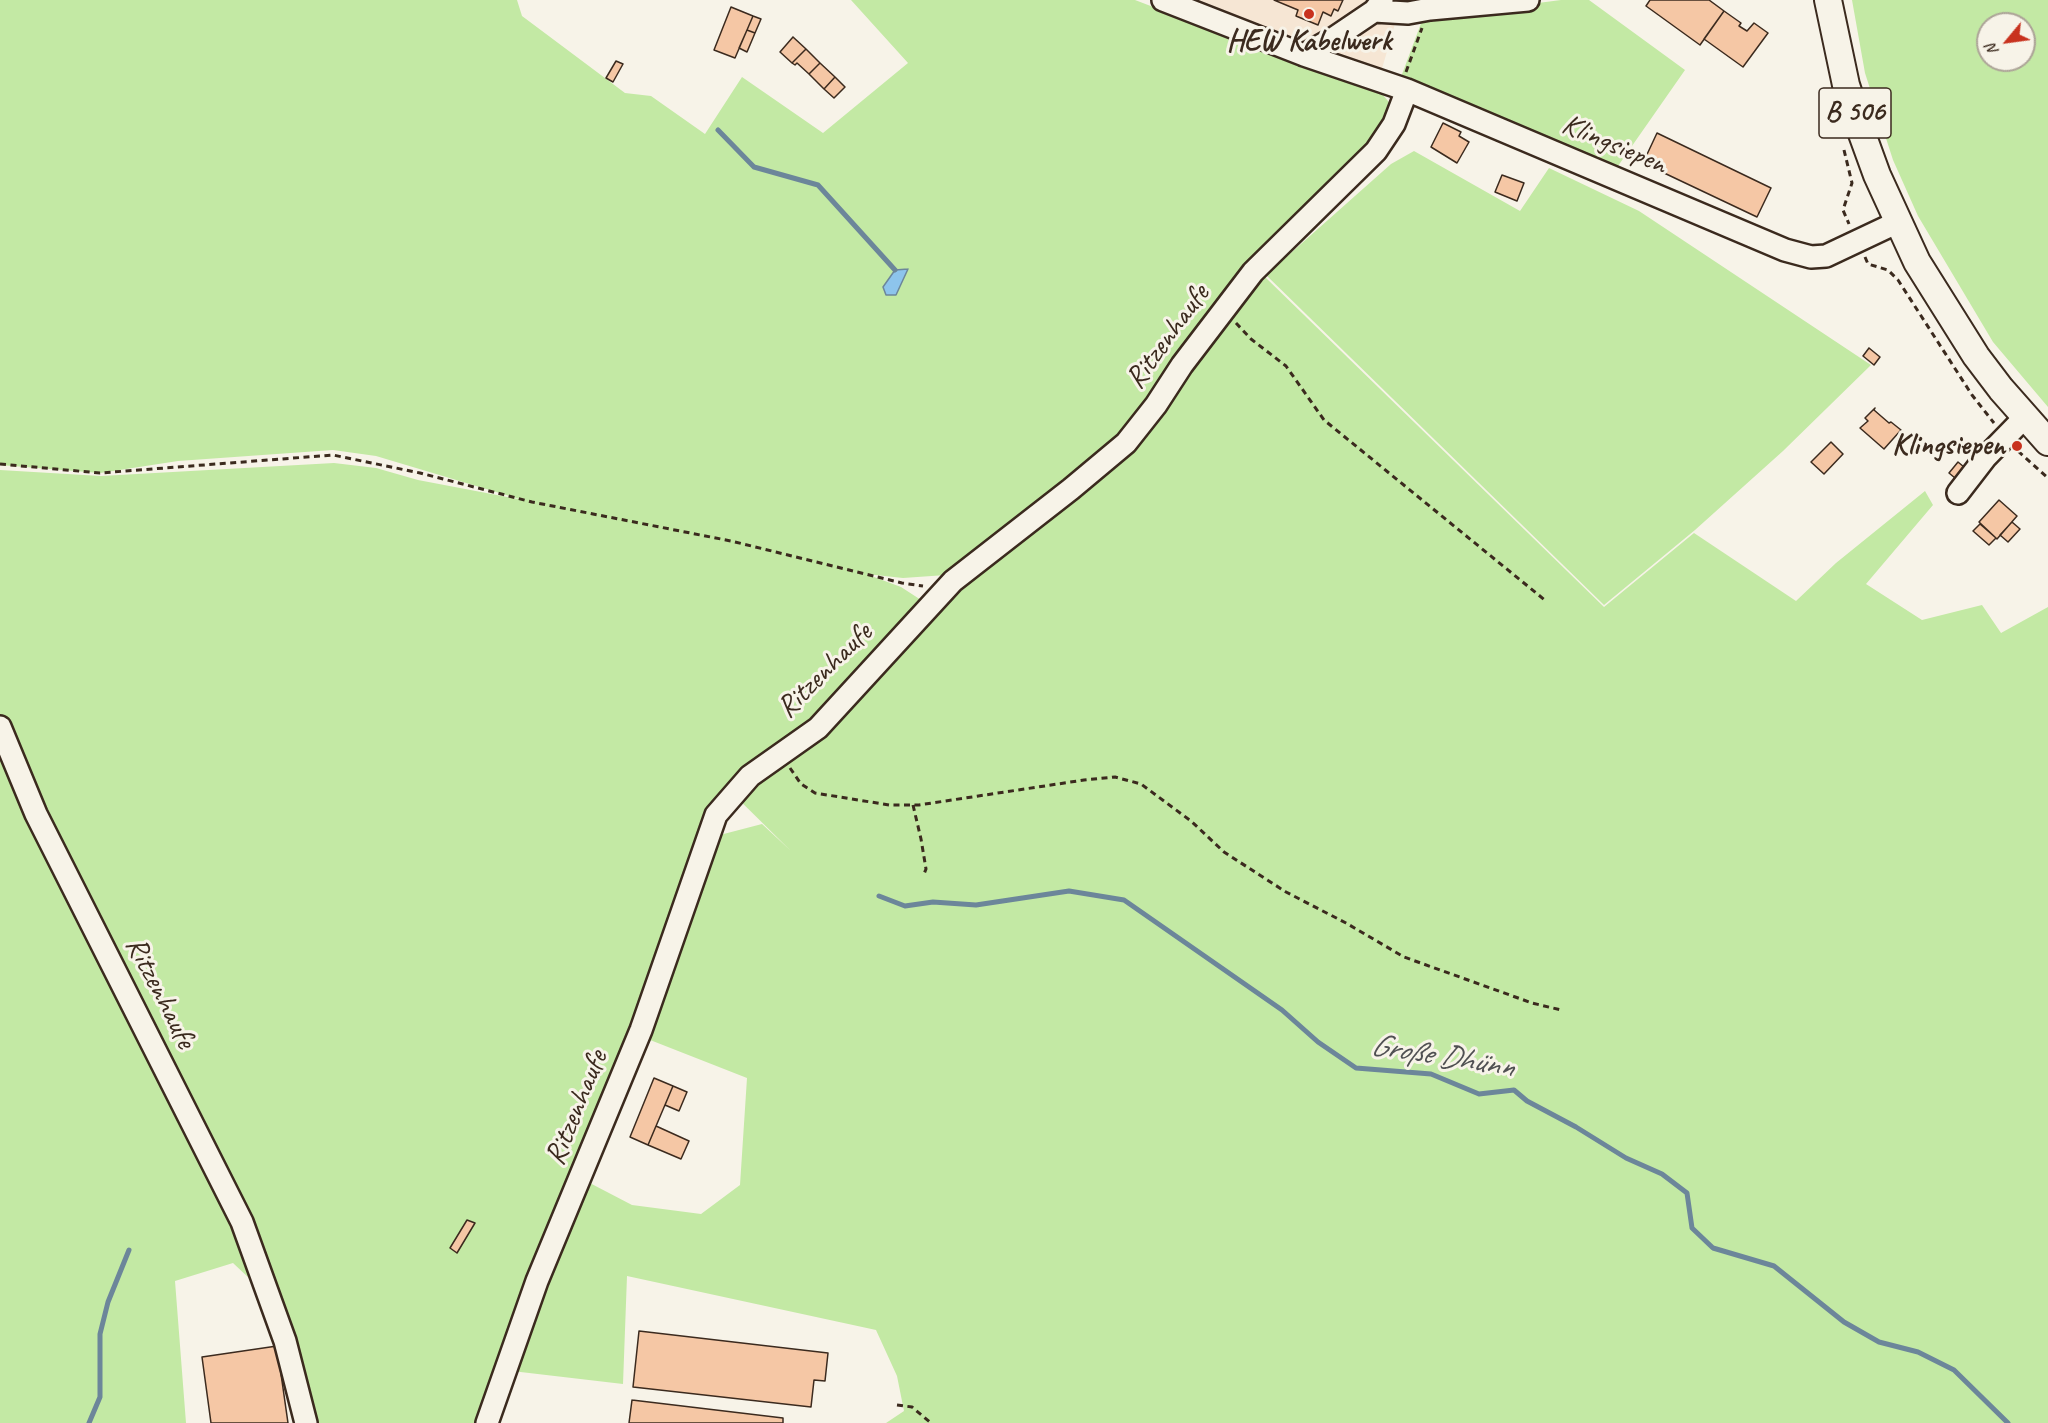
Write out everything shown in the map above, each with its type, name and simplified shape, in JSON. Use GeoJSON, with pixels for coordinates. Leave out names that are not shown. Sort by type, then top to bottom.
{"type":"FeatureCollection","features":[{"type":"Feature","properties":{"kind":"main road","name":"B 506"},"geometry":{"type":"LineString","coordinates":[[1828,0],[1849,94],[1877,175],[1917,262],[1970,347],[2001,389],[2048,442]]}},
{"type":"Feature","properties":{"kind":"street","name":"Klingsiepen"},"geometry":{"type":"LineString","coordinates":[[1163,0],[1304,55],[1403,89],[1785,250],[1811,257],[1826,256],[1898,222]]}},
{"type":"Feature","properties":{"kind":"street"},"geometry":{"type":"LineString","coordinates":[[1304,55],[1334,38],[1378,5],[1408,13],[1528,0]]}},
{"type":"Feature","properties":{"kind":"street","name":"Ritzenhaufe"},"geometry":{"type":"LineString","coordinates":[[487,1423],[537,1281],[641,1030],[716,815],[750,776],[818,728],[953,581],[1126,443],[1156,405],[1182,365],[1254,272],[1376,151],[1394,124],[1403,89]]}},
{"type":"Feature","properties":{"kind":"street"},"geometry":{"type":"LineString","coordinates":[[1958,493],[1985,458],[2025,417]]}},
{"type":"Feature","properties":{"kind":"street","name":"Ritzenhaufe"},"geometry":{"type":"LineString","coordinates":[[0,727],[36,814],[242,1222],[285,1341],[306,1423]]}},
{"type":"Feature","properties":{"kind":"path"},"geometry":{"type":"LineString","coordinates":[[1403,89],[1430,9]]}},
{"type":"Feature","properties":{"kind":"path"},"geometry":{"type":"LineString","coordinates":[[1843,148],[1852,183],[1844,210],[1868,264],[1888,270],[1898,280],[1972,395],[2018,451],[2048,478]]}},
{"type":"Feature","properties":{"kind":"path"},"geometry":{"type":"LineString","coordinates":[[1224,310],[1251,339],[1286,366],[1324,420],[1546,601]]}},
{"type":"Feature","properties":{"kind":"path"},"geometry":{"type":"LineString","coordinates":[[0,464],[100,472],[333,455],[420,473],[532,502],[731,541],[902,583],[924,586],[941,593]]}},
{"type":"Feature","properties":{"kind":"path"},"geometry":{"type":"LineString","coordinates":[[781,754],[801,784],[815,793],[889,805],[913,805],[1114,777],[1141,784],[1191,821],[1224,852],[1286,892],[1404,957],[1532,1003],[1561,1010]]}},
{"type":"Feature","properties":{"kind":"path"},"geometry":{"type":"LineString","coordinates":[[913,805],[926,869],[924,874]]}},
{"type":"Feature","properties":{"kind":"path"},"geometry":{"type":"LineString","coordinates":[[897,1405],[912,1407],[931,1423]]}},
{"type":"Feature","properties":{"kind":"shaded area"},"geometry":{"type":"Polygon","coordinates":[[[1167,0],[1448,0],[1401,3],[1377,86],[1167,0]]]}},
{"type":"Feature","properties":{"kind":"green space"},"geometry":{"type":"Polygon","coordinates":[[[0,0],[517,0],[522,16],[625,93],[651,96],[705,134],[742,77],[823,133],[908,63],[851,0],[1135,0],[1383,95],[1393,107],[1370,147],[1121,437],[946,575],[903,578],[866,574],[901,587],[935,609],[956,583],[1079,497],[1132,450],[1189,371],[1265,277],[1604,607],[1694,533],[1796,601],[1836,563],[1925,491],[1933,505],[1866,584],[1922,620],[1982,605],[2001,633],[2048,607],[2048,1423],[886,1423],[904,1411],[897,1376],[876,1330],[627,1276],[623,1384],[512,1371],[584,1180],[632,1205],[701,1214],[740,1185],[747,1078],[645,1038],[716,836],[762,824],[791,851],[725,786],[710,816],[634,1026],[480,1423],[313,1423],[268,1296],[233,1263],[175,1281],[186,1423],[0,1423],[0,470],[101,476],[334,463],[376,468],[418,480],[523,500],[376,456],[333,450],[178,461],[100,473],[0,465],[0,0]]]}},
{"type":"Feature","properties":{"kind":"green space"},"geometry":{"type":"Polygon","coordinates":[[[1561,0],[1589,0],[1685,70],[1618,166],[1401,77],[1423,18],[1561,0]]]}},
{"type":"Feature","properties":{"kind":"green space"},"geometry":{"type":"Polygon","coordinates":[[[1852,0],[2048,0],[2048,407],[1993,342],[1918,216],[1893,160],[1865,73],[1852,0]]]}},
{"type":"Feature","properties":{"kind":"green space"},"geometry":{"type":"Polygon","coordinates":[[[1414,151],[1520,211],[1549,168],[1639,211],[1871,365],[1783,451],[1695,530],[1604,605],[1266,275],[1391,164],[1414,151]]]}},
{"type":"Feature","properties":{"kind":"water"},"geometry":{"type":"Polygon","coordinates":[[[908,269],[896,295],[886,295],[883,287],[895,270],[908,269]]]}},
{"type":"Feature","properties":{"kind":"building","name":"HEW Kabelwerk"},"geometry":{"type":"Polygon","coordinates":[[[1274,0],[1343,0],[1338,11],[1334,9],[1331,16],[1323,12],[1318,25],[1296,16],[1298,10],[1274,0]]]}},
{"type":"Feature","properties":{"kind":"building"},"geometry":{"type":"Polygon","coordinates":[[[1650,0],[1709,0],[1724,11],[1700,45],[1646,6],[1650,0]]]}},
{"type":"Feature","properties":{"kind":"building"},"geometry":{"type":"Polygon","coordinates":[[[731,7],[753,16],[735,58],[714,50],[731,7]]]}},
{"type":"Feature","properties":{"kind":"building"},"geometry":{"type":"Polygon","coordinates":[[[1724,11],[1741,23],[1739,26],[1747,31],[1754,23],[1768,33],[1743,67],[1704,39],[1724,11]]]}},
{"type":"Feature","properties":{"kind":"building"},"geometry":{"type":"Polygon","coordinates":[[[753,16],[761,19],[755,33],[747,30],[753,16]]]}},
{"type":"Feature","properties":{"kind":"building"},"geometry":{"type":"Polygon","coordinates":[[[747,30],[755,33],[747,52],[739,48],[747,30]]]}},
{"type":"Feature","properties":{"kind":"building"},"geometry":{"type":"Polygon","coordinates":[[[793,37],[806,49],[792,63],[780,52],[793,37]]]}},
{"type":"Feature","properties":{"kind":"building"},"geometry":{"type":"Polygon","coordinates":[[[806,49],[820,63],[809,74],[797,63],[795,65],[792,63],[806,49]]]}},
{"type":"Feature","properties":{"kind":"building"},"geometry":{"type":"Polygon","coordinates":[[[616,61],[623,64],[613,82],[606,78],[616,61]]]}},
{"type":"Feature","properties":{"kind":"building"},"geometry":{"type":"Polygon","coordinates":[[[820,63],[835,77],[824,89],[809,74],[820,63]]]}},
{"type":"Feature","properties":{"kind":"building"},"geometry":{"type":"Polygon","coordinates":[[[835,77],[845,87],[834,98],[824,89],[835,77]]]}},
{"type":"Feature","properties":{"kind":"building"},"geometry":{"type":"Polygon","coordinates":[[[1443,123],[1461,132],[1459,136],[1469,142],[1457,163],[1431,147],[1443,123]]]}},
{"type":"Feature","properties":{"kind":"building"},"geometry":{"type":"Polygon","coordinates":[[[1657,133],[1771,188],[1757,217],[1643,163],[1657,133]]]}},
{"type":"Feature","properties":{"kind":"building"},"geometry":{"type":"Polygon","coordinates":[[[1502,175],[1524,183],[1517,201],[1495,192],[1502,175]]]}},
{"type":"Feature","properties":{"kind":"building"},"geometry":{"type":"Polygon","coordinates":[[[1869,348],[1880,357],[1874,365],[1863,356],[1869,348]]]}},
{"type":"Feature","properties":{"kind":"building"},"geometry":{"type":"Polygon","coordinates":[[[1875,408],[1874,410],[1889,423],[1891,422],[1901,430],[1884,449],[1860,428],[1868,421],[1865,418],[1875,408]]]}},
{"type":"Feature","properties":{"kind":"building"},"geometry":{"type":"Polygon","coordinates":[[[1831,442],[1843,454],[1824,474],[1811,462],[1831,442]]]}},
{"type":"Feature","properties":{"kind":"building"},"geometry":{"type":"Polygon","coordinates":[[[1958,462],[1964,467],[1955,478],[1949,473],[1958,462]]]}},
{"type":"Feature","properties":{"kind":"building"},"geometry":{"type":"Polygon","coordinates":[[[1999,500],[2017,516],[1997,539],[1979,522],[1999,500]]]}},
{"type":"Feature","properties":{"kind":"building"},"geometry":{"type":"Polygon","coordinates":[[[2012,522],[2020,529],[2008,542],[2000,535],[2012,522]]]}},
{"type":"Feature","properties":{"kind":"building"},"geometry":{"type":"Polygon","coordinates":[[[1980,524],[1996,538],[1989,545],[1973,531],[1980,524]]]}},
{"type":"Feature","properties":{"kind":"building"},"geometry":{"type":"Polygon","coordinates":[[[654,1078],[673,1086],[648,1145],[630,1137],[654,1078]]]}},
{"type":"Feature","properties":{"kind":"building"},"geometry":{"type":"Polygon","coordinates":[[[673,1086],[687,1092],[679,1111],[665,1105],[673,1086]]]}},
{"type":"Feature","properties":{"kind":"building"},"geometry":{"type":"Polygon","coordinates":[[[656,1126],[689,1141],[681,1159],[648,1145],[656,1126]]]}},
{"type":"Feature","properties":{"kind":"building"},"geometry":{"type":"Polygon","coordinates":[[[467,1220],[475,1223],[457,1253],[450,1248],[467,1220]]]}},
{"type":"Feature","properties":{"kind":"building"},"geometry":{"type":"Polygon","coordinates":[[[639,1331],[828,1353],[825,1381],[814,1380],[811,1407],[633,1387],[639,1331]]]}},
{"type":"Feature","properties":{"kind":"building"},"geometry":{"type":"Polygon","coordinates":[[[277,1346],[288,1423],[211,1423],[202,1357],[277,1346]]]}},
{"type":"Feature","properties":{"kind":"building"},"geometry":{"type":"Polygon","coordinates":[[[632,1400],[783,1418],[783,1423],[629,1423],[632,1400]]]}},
{"type":"Feature","properties":{"kind":"waterway"},"geometry":{"type":"LineString","coordinates":[[718,130],[754,167],[818,185],[895,270]]}},
{"type":"Feature","properties":{"kind":"waterway","name":"Große Dhünn"},"geometry":{"type":"LineString","coordinates":[[879,896],[905,906],[933,902],[976,905],[1069,891],[1124,900],[1282,1010],[1318,1042],[1356,1068],[1431,1074],[1479,1094],[1514,1090],[1527,1101],[1576,1127],[1626,1158],[1662,1174],[1687,1193],[1692,1228],[1713,1248],[1774,1266],[1844,1322],[1879,1342],[1918,1352],[1954,1370],[2008,1423]]}},
{"type":"Feature","properties":{"kind":"waterway"},"geometry":{"type":"LineString","coordinates":[[89,1423],[100,1397],[100,1334],[108,1302],[129,1250]]}},
{"type":"Feature","properties":{"kind":"place","name":"HEW Kabelwerk"},"geometry":{"type":"Point","coordinates":[1309,14]}},
{"type":"Feature","properties":{"kind":"place","name":"Klingsiepen"},"geometry":{"type":"Point","coordinates":[2017,446]}}]}
